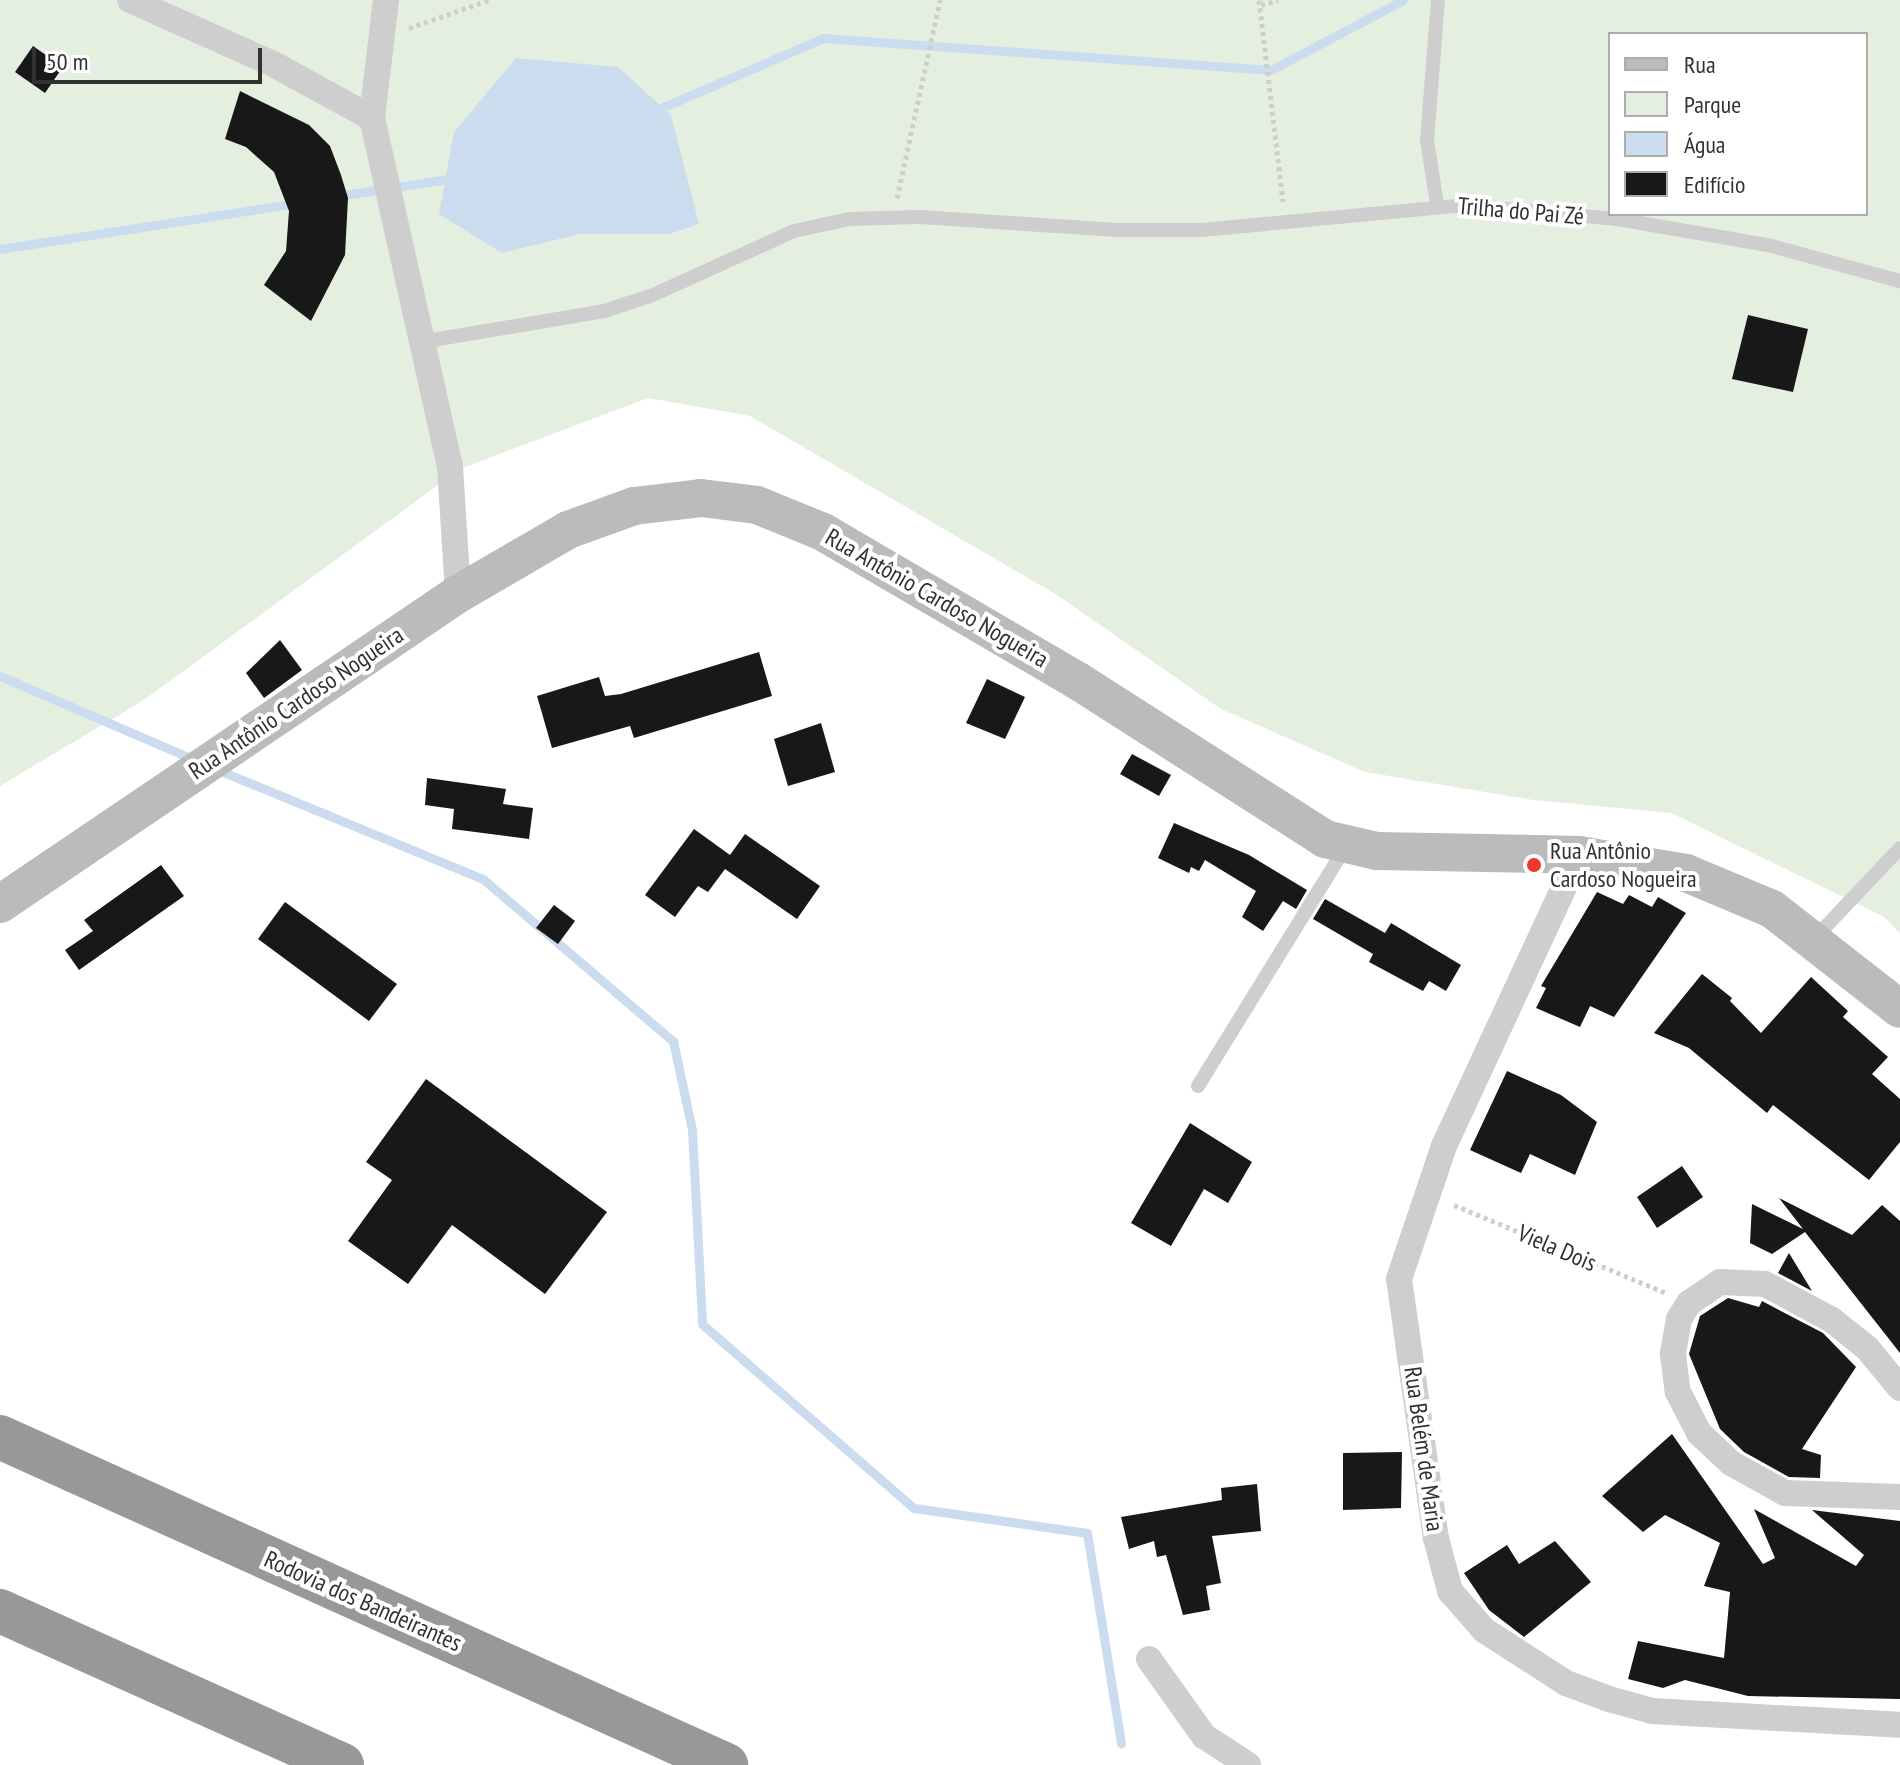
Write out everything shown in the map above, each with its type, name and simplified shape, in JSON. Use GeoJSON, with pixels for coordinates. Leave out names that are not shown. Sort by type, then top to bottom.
{"type":"FeatureCollection","features":[{"type":"Feature","properties":{"kind":"highway","name":"Rodovia dos Bandeirantes"},"geometry":{"type":"LineString","coordinates":[[0,1437],[726,1765]]}},
{"type":"Feature","properties":{"kind":"highway"},"geometry":{"type":"LineString","coordinates":[[0,1611],[342,1765]]}},
{"type":"Feature","properties":{"kind":"main road","name":"Rua Antônio Cardoso Nogueira"},"geometry":{"type":"LineString","coordinates":[[0,904],[458,594],[568,530],[634,506],[701,498],[757,505],[823,532],[1078,681],[1301,826],[1346,846],[1579,855],[1686,873],[1731,888],[1772,909],[1900,1009]]}},
{"type":"Feature","properties":{"kind":"street"},"geometry":{"type":"LineString","coordinates":[[130,0],[275,65],[372,118]]}},
{"type":"Feature","properties":{"kind":"street"},"geometry":{"type":"LineString","coordinates":[[386,0],[372,118],[450,466],[458,594]]}},
{"type":"Feature","properties":{"kind":"street","name":"Rua Belém de Maria"},"geometry":{"type":"LineString","coordinates":[[1579,855],[1424,1193],[1404,1253],[1400,1305],[1422,1423],[1440,1564],[1466,1613],[1566,1683],[1652,1711],[1900,1725]]}},
{"type":"Feature","properties":{"kind":"street"},"geometry":{"type":"LineString","coordinates":[[1900,1388],[1867,1348],[1832,1320],[1775,1288],[1742,1280],[1720,1282],[1689,1303],[1679,1319],[1673,1354],[1678,1392],[1699,1433],[1731,1463],[1785,1493],[1900,1497]]}},
{"type":"Feature","properties":{"kind":"street"},"geometry":{"type":"LineString","coordinates":[[1149,1659],[1204,1736],[1248,1765]]}},
{"type":"Feature","properties":{"kind":"lane","name":"Trilha do Pai Zé"},"geometry":{"type":"LineString","coordinates":[[1438,0],[1427,140],[1437,205],[1632,222],[1768,245],[1900,281]]}},
{"type":"Feature","properties":{"kind":"lane"},"geometry":{"type":"LineString","coordinates":[[421,342],[604,311],[653,295],[794,231],[849,219],[893,218],[1114,230],[1202,230],[1437,205]]}},
{"type":"Feature","properties":{"kind":"lane"},"geometry":{"type":"LineString","coordinates":[[1198,1086],[1346,846]]}},
{"type":"Feature","properties":{"kind":"lane"},"geometry":{"type":"LineString","coordinates":[[1813,939],[1900,848]]}},
{"type":"Feature","properties":{"kind":"path"},"geometry":{"type":"LineString","coordinates":[[381,38],[489,0]]}},
{"type":"Feature","properties":{"kind":"path"},"geometry":{"type":"LineString","coordinates":[[893,218],[940,0]]}},
{"type":"Feature","properties":{"kind":"path"},"geometry":{"type":"LineString","coordinates":[[1278,0],[1260,2],[1285,221]]}},
{"type":"Feature","properties":{"kind":"path","name":"Viela Dois"},"geometry":{"type":"LineString","coordinates":[[1424,1193],[1689,1303]]}},
{"type":"Feature","properties":{"kind":"green space"},"geometry":{"type":"Polygon","coordinates":[[[0,0],[1900,0],[1900,933],[1884,917],[1671,813],[1533,800],[1365,772],[1221,709],[1057,595],[750,416],[648,398],[460,469],[144,700],[0,786],[0,0]],[[686,181],[502,253],[581,234],[670,234],[699,224],[686,181]]]}},
{"type":"Feature","properties":{"kind":"water"},"geometry":{"type":"Polygon","coordinates":[[[516,58],[618,67],[671,115],[699,224],[670,234],[581,234],[502,253],[439,214],[454,132],[516,58]]]}},
{"type":"Feature","properties":{"kind":"building"},"geometry":{"type":"Polygon","coordinates":[[[33,46],[63,67],[45,93],[15,72],[33,46]]]}},
{"type":"Feature","properties":{"kind":"building"},"geometry":{"type":"Polygon","coordinates":[[[240,91],[309,125],[330,146],[341,175],[348,198],[345,255],[311,321],[264,285],[286,251],[289,211],[274,172],[246,147],[225,139],[240,91]]]}},
{"type":"Feature","properties":{"kind":"building"},"geometry":{"type":"Polygon","coordinates":[[[1748,315],[1808,329],[1793,392],[1732,379],[1748,315]]]}},
{"type":"Feature","properties":{"kind":"building"},"geometry":{"type":"Polygon","coordinates":[[[280,640],[302,670],[264,698],[246,673],[280,640]]]}},
{"type":"Feature","properties":{"kind":"building"},"geometry":{"type":"Polygon","coordinates":[[[759,652],[772,696],[634,738],[630,726],[552,748],[537,696],[599,677],[605,696],[621,694],[759,652]]]}},
{"type":"Feature","properties":{"kind":"building"},"geometry":{"type":"Polygon","coordinates":[[[987,679],[1025,697],[1005,739],[966,723],[987,679]]]}},
{"type":"Feature","properties":{"kind":"building"},"geometry":{"type":"Polygon","coordinates":[[[821,723],[835,772],[788,786],[774,739],[821,723]]]}},
{"type":"Feature","properties":{"kind":"building"},"geometry":{"type":"Polygon","coordinates":[[[1132,754],[1171,775],[1159,796],[1120,774],[1132,754]]]}},
{"type":"Feature","properties":{"kind":"building"},"geometry":{"type":"Polygon","coordinates":[[[427,778],[506,789],[503,804],[533,808],[529,839],[452,829],[454,809],[425,805],[427,778]]]}},
{"type":"Feature","properties":{"kind":"building"},"geometry":{"type":"Polygon","coordinates":[[[1174,823],[1249,855],[1307,890],[1296,909],[1283,901],[1263,931],[1242,917],[1256,891],[1205,860],[1199,871],[1191,867],[1189,873],[1158,858],[1174,823]]]}},
{"type":"Feature","properties":{"kind":"building"},"geometry":{"type":"Polygon","coordinates":[[[694,829],[730,855],[745,834],[820,886],[797,919],[725,869],[708,892],[698,886],[675,917],[645,895],[694,829]]]}},
{"type":"Feature","properties":{"kind":"building"},"geometry":{"type":"Polygon","coordinates":[[[161,865],[184,896],[79,970],[65,950],[93,931],[84,920],[161,865]]]}},
{"type":"Feature","properties":{"kind":"building"},"geometry":{"type":"Polygon","coordinates":[[[1597,892],[1623,904],[1629,895],[1652,907],[1658,897],[1686,913],[1614,1017],[1590,1006],[1580,1027],[1536,1008],[1546,988],[1541,986],[1597,892]]]}},
{"type":"Feature","properties":{"kind":"building"},"geometry":{"type":"Polygon","coordinates":[[[1325,899],[1385,933],[1391,923],[1461,965],[1446,991],[1429,981],[1423,991],[1369,962],[1373,954],[1313,919],[1325,899]]]}},
{"type":"Feature","properties":{"kind":"building"},"geometry":{"type":"Polygon","coordinates":[[[285,902],[397,984],[369,1021],[258,939],[285,902]]]}},
{"type":"Feature","properties":{"kind":"building"},"geometry":{"type":"Polygon","coordinates":[[[554,905],[575,921],[558,944],[536,928],[554,905]]]}},
{"type":"Feature","properties":{"kind":"building"},"geometry":{"type":"Polygon","coordinates":[[[1702,974],[1732,998],[1730,1001],[1761,1033],[1811,977],[1848,1011],[1843,1017],[1888,1057],[1872,1074],[1900,1099],[1900,1142],[1869,1180],[1773,1105],[1767,1113],[1689,1048],[1654,1033],[1702,974]]]}},
{"type":"Feature","properties":{"kind":"building"},"geometry":{"type":"Polygon","coordinates":[[[1507,1071],[1561,1095],[1597,1122],[1575,1175],[1530,1154],[1521,1173],[1470,1150],[1507,1071]]]}},
{"type":"Feature","properties":{"kind":"building"},"geometry":{"type":"Polygon","coordinates":[[[426,1079],[607,1212],[545,1294],[452,1225],[408,1284],[348,1241],[392,1180],[366,1162],[426,1079]]]}},
{"type":"Feature","properties":{"kind":"building"},"geometry":{"type":"Polygon","coordinates":[[[1190,1123],[1252,1162],[1228,1203],[1204,1189],[1171,1246],[1131,1223],[1190,1123]]]}},
{"type":"Feature","properties":{"kind":"building"},"geometry":{"type":"Polygon","coordinates":[[[1682,1166],[1703,1197],[1657,1228],[1637,1197],[1682,1166]]]}},
{"type":"Feature","properties":{"kind":"building"},"geometry":{"type":"Polygon","coordinates":[[[1779,1198],[1852,1235],[1882,1205],[1900,1221],[1900,1353],[1805,1232],[1772,1254],[1750,1243],[1752,1204],[1803,1229],[1779,1198]]]}},
{"type":"Feature","properties":{"kind":"building"},"geometry":{"type":"Polygon","coordinates":[[[1789,1253],[1812,1291],[1778,1273],[1789,1253]]]}},
{"type":"Feature","properties":{"kind":"building"},"geometry":{"type":"Polygon","coordinates":[[[1728,1298],[1759,1307],[1762,1301],[1823,1333],[1856,1367],[1802,1449],[1821,1455],[1820,1478],[1789,1477],[1744,1452],[1720,1429],[1689,1354],[1700,1316],[1728,1298]]]}},
{"type":"Feature","properties":{"kind":"building"},"geometry":{"type":"Polygon","coordinates":[[[1672,1434],[1763,1564],[1775,1558],[1754,1509],[1856,1566],[1864,1555],[1812,1510],[1900,1521],[1900,1699],[1748,1696],[1685,1680],[1663,1688],[1628,1679],[1638,1641],[1724,1658],[1730,1592],[1704,1586],[1720,1543],[1665,1515],[1643,1532],[1602,1496],[1672,1434]]]}},
{"type":"Feature","properties":{"kind":"building"},"geometry":{"type":"Polygon","coordinates":[[[1402,1452],[1401,1508],[1343,1510],[1343,1453],[1402,1452]]]}},
{"type":"Feature","properties":{"kind":"building"},"geometry":{"type":"Polygon","coordinates":[[[1257,1484],[1261,1531],[1212,1536],[1221,1583],[1206,1586],[1210,1610],[1183,1615],[1166,1555],[1157,1557],[1154,1541],[1129,1549],[1121,1517],[1222,1500],[1221,1488],[1257,1484]]]}},
{"type":"Feature","properties":{"kind":"building"},"geometry":{"type":"Polygon","coordinates":[[[1555,1541],[1591,1582],[1524,1637],[1489,1610],[1464,1573],[1507,1545],[1519,1564],[1555,1541]]]}},
{"type":"Feature","properties":{"kind":"waterway"},"geometry":{"type":"LineString","coordinates":[[652,112],[823,38],[1271,70],[1403,0]]}},
{"type":"Feature","properties":{"kind":"waterway"},"geometry":{"type":"LineString","coordinates":[[338,196],[454,178]]}},
{"type":"Feature","properties":{"kind":"waterway"},"geometry":{"type":"LineString","coordinates":[[0,249],[296,203]]}},
{"type":"Feature","properties":{"kind":"waterway"},"geometry":{"type":"LineString","coordinates":[[0,676],[195,760]]}},
{"type":"Feature","properties":{"kind":"waterway"},"geometry":{"type":"LineString","coordinates":[[216,769],[483,879],[673,1041],[692,1130],[702,1324],[914,1508],[1087,1533],[1121,1743]]}},
{"type":"Feature","properties":{"kind":"place","name":"Rua Antônio Cardoso Nogueira"},"geometry":{"type":"Point","coordinates":[1534,865]}}]}
